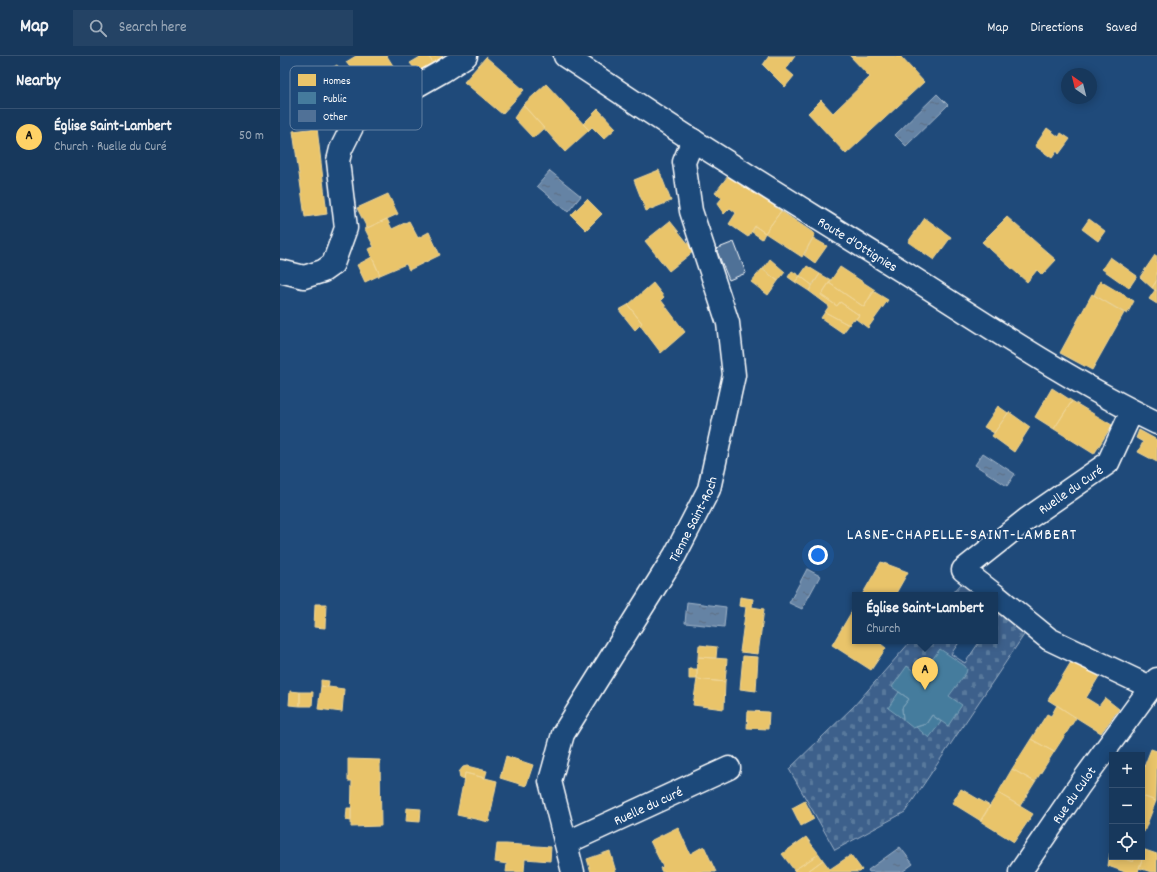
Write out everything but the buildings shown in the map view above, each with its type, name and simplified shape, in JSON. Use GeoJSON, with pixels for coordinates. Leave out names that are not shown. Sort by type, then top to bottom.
{"type":"FeatureCollection","features":[{"type":"Feature","properties":{"kind":"street"},"geometry":{"type":"LineString","coordinates":[[422,83],[466,56]]}},
{"type":"Feature","properties":{"kind":"street","name":"Route d'Ottignies"},"geometry":{"type":"LineString","coordinates":[[565,56],[692,140],[915,279],[1019,346],[1132,411],[1157,423]]}},
{"type":"Feature","properties":{"kind":"street"},"geometry":{"type":"LineString","coordinates":[[280,271],[304,277],[323,271],[333,264],[346,228],[338,160],[341,149],[350,130]]}},
{"type":"Feature","properties":{"kind":"street","name":"Tienne Saint-Roch"},"geometry":{"type":"LineString","coordinates":[[573,872],[550,781],[563,734],[671,561],[709,489],[733,382],[734,375],[728,323],[691,211],[684,162],[692,140]]}},
{"type":"Feature","properties":{"kind":"street","name":"Ruelle du Curé"},"geometry":{"type":"LineString","coordinates":[[991,592],[964,570],[1027,519],[1108,463],[1132,411]]}},
{"type":"Feature","properties":{"kind":"street","name":"Ruelle du Curé"},"geometry":{"type":"LineString","coordinates":[[998,597],[1049,639],[1153,683]]}},
{"type":"Feature","properties":{"kind":"street","name":"Rue du Culot"},"geometry":{"type":"LineString","coordinates":[[1020,872],[1079,786],[1153,683]]}},
{"type":"Feature","properties":{"kind":"street","name":"Ruelle du curé"},"geometry":{"type":"LineString","coordinates":[[566,843],[729,768]]}},
{"type":"Feature","properties":{"kind":"green space"},"geometry":{"type":"Polygon","coordinates":[[[962,583],[973,592],[954,592],[962,583]]]}},
{"type":"Feature","properties":{"kind":"green space"},"geometry":{"type":"Polygon","coordinates":[[[1002,610],[1028,629],[905,812],[835,850],[789,769],[854,706],[908,644],[958,644],[951,654],[965,663],[978,644],[998,644],[998,616],[1002,610]]]}},
{"type":"Feature","properties":{"kind":"water"},"geometry":{"type":"Polygon","coordinates":[[[937,94],[948,105],[906,146],[895,135],[937,94]]]}},
{"type":"Feature","properties":{"kind":"water"},"geometry":{"type":"Polygon","coordinates":[[[550,171],[581,196],[568,212],[537,186],[550,171]]]}},
{"type":"Feature","properties":{"kind":"water"},"geometry":{"type":"Polygon","coordinates":[[[983,453],[1015,474],[1007,486],[975,465],[983,453]]]}},
{"type":"Feature","properties":{"kind":"water"},"geometry":{"type":"Polygon","coordinates":[[[807,569],[820,576],[802,609],[789,603],[807,569]]]}},
{"type":"Feature","properties":{"kind":"water"},"geometry":{"type":"Polygon","coordinates":[[[687,602],[726,607],[724,627],[685,623],[687,602]]]}},
{"type":"Feature","properties":{"kind":"water"},"geometry":{"type":"Polygon","coordinates":[[[900,847],[913,864],[902,872],[869,872],[868,870],[900,847]]]}},
{"type":"Feature","properties":{"kind":"place","name":"Église Saint-Lambert"},"geometry":{"type":"Point","coordinates":[925,690]}},
{"type":"Feature","properties":{"kind":"district","name":"LASNE-CHAPELLE-SAINT-LAMBERT"},"geometry":{"type":"Point","coordinates":[962,533]}}]}
